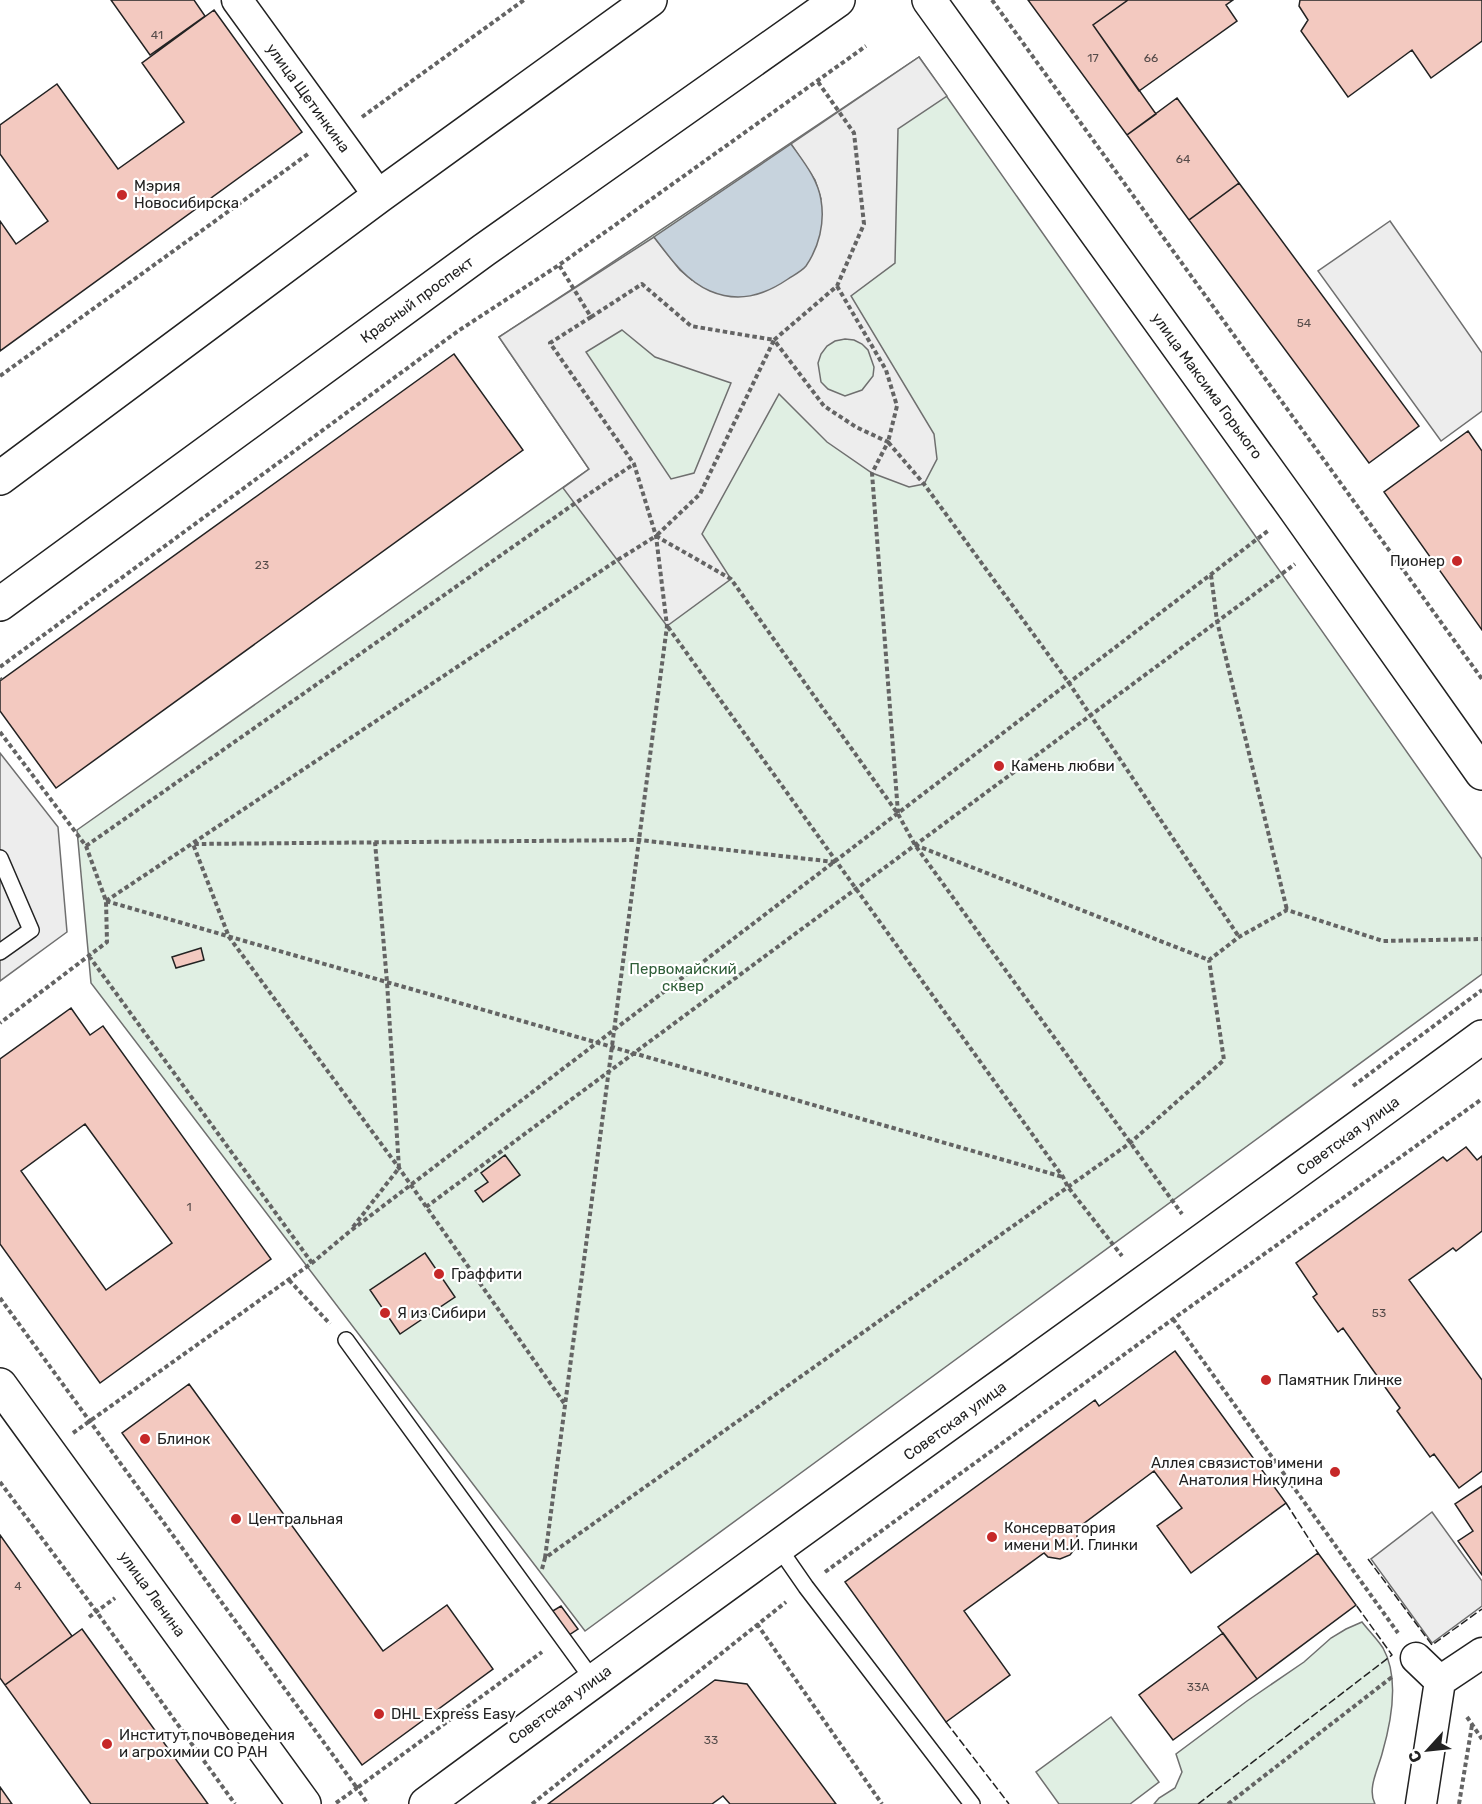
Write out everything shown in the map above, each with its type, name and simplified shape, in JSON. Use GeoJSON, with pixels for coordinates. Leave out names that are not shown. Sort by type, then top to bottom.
{"type":"FeatureCollection","features":[{"type":"Feature","properties":{"kind":"street","name":"улица Щетинкина"},"geometry":{"type":"LineString","coordinates":[[237,0],[379,196]]}},
{"type":"Feature","properties":{"kind":"street"},"geometry":{"type":"LineString","coordinates":[[0,478],[379,196],[650,0]]}},
{"type":"Feature","properties":{"kind":"street","name":"Красный проспект"},"geometry":{"type":"LineString","coordinates":[[0,604],[484,250],[838,0]]}},
{"type":"Feature","properties":{"kind":"street","name":"улица Максима Горького"},"geometry":{"type":"LineString","coordinates":[[929,0],[1482,773]]}},
{"type":"Feature","properties":{"kind":"street","name":"Советская улица"},"geometry":{"type":"LineString","coordinates":[[426,1804],[593,1680],[1204,1241],[1482,1037]]}},
{"type":"Feature","properties":{"kind":"street","name":"улица Ленина"},"geometry":{"type":"LineString","coordinates":[[0,1385],[304,1804]]}},
{"type":"Feature","properties":{"kind":"street"},"geometry":{"type":"LineString","coordinates":[[1421,1804],[1440,1681],[1482,1653]]}},
{"type":"Feature","properties":{"kind":"street"},"geometry":{"type":"LineString","coordinates":[[1416,1658],[1440,1681]]}},
{"type":"Feature","properties":{"kind":"lane"},"geometry":{"type":"LineString","coordinates":[[0,858],[31,930],[0,952]]}},
{"type":"Feature","properties":{"kind":"lane"},"geometry":{"type":"LineString","coordinates":[[346,1340],[593,1680]]}},
{"type":"Feature","properties":{"kind":"lane"},"geometry":{"type":"LineString","coordinates":[[779,1548],[806,1587],[972,1804]]}},
{"type":"Feature","properties":{"kind":"path"},"geometry":{"type":"LineString","coordinates":[[356,120],[524,0]]}},
{"type":"Feature","properties":{"kind":"path"},"geometry":{"type":"LineString","coordinates":[[992,0],[1482,679]]}},
{"type":"Feature","properties":{"kind":"path"},"geometry":{"type":"LineString","coordinates":[[0,667],[458,331],[560,265],[866,46]]}},
{"type":"Feature","properties":{"kind":"path"},"geometry":{"type":"LineString","coordinates":[[106,901],[616,561],[656,537],[700,494],[774,340],[837,286],[864,224],[854,133],[818,82]]}},
{"type":"Feature","properties":{"kind":"path"},"geometry":{"type":"LineString","coordinates":[[0,376],[309,153]]}},
{"type":"Feature","properties":{"kind":"path"},"geometry":{"type":"LineString","coordinates":[[560,265],[591,316]]}},
{"type":"Feature","properties":{"kind":"path"},"geometry":{"type":"LineString","coordinates":[[535,1599],[545,1558],[667,626],[656,537],[634,464],[550,343],[642,284],[691,326],[774,340],[824,406],[856,427],[888,442],[924,484],[1068,683],[1239,937]]}},
{"type":"Feature","properties":{"kind":"path"},"geometry":{"type":"LineString","coordinates":[[837,286],[886,370],[897,406],[888,442],[872,473],[898,814]]}},
{"type":"Feature","properties":{"kind":"path"},"geometry":{"type":"LineString","coordinates":[[86,846],[634,464]]}},
{"type":"Feature","properties":{"kind":"path"},"geometry":{"type":"LineString","coordinates":[[48,1452],[312,1263],[1296,510]]}},
{"type":"Feature","properties":{"kind":"path"},"geometry":{"type":"LineString","coordinates":[[656,537],[731,579],[898,814],[915,845],[1182,1214]]}},
{"type":"Feature","properties":{"kind":"path"},"geometry":{"type":"LineString","coordinates":[[426,1207],[1320,545]]}},
{"type":"Feature","properties":{"kind":"path"},"geometry":{"type":"LineString","coordinates":[[1211,575],[1217,621],[1287,910]]}},
{"type":"Feature","properties":{"kind":"path"},"geometry":{"type":"LineString","coordinates":[[667,626],[1068,1187],[1122,1256]]}},
{"type":"Feature","properties":{"kind":"path"},"geometry":{"type":"LineString","coordinates":[[0,732],[86,846],[106,901],[107,942],[0,1023]]}},
{"type":"Feature","properties":{"kind":"path"},"geometry":{"type":"LineString","coordinates":[[193,844],[639,840],[835,862]]}},
{"type":"Feature","properties":{"kind":"path"},"geometry":{"type":"LineString","coordinates":[[350,1232],[399,1168],[375,842]]}},
{"type":"Feature","properties":{"kind":"path"},"geometry":{"type":"LineString","coordinates":[[193,844],[230,937],[399,1168],[565,1404]]}},
{"type":"Feature","properties":{"kind":"path"},"geometry":{"type":"LineString","coordinates":[[915,845],[1209,960]]}},
{"type":"Feature","properties":{"kind":"path"},"geometry":{"type":"LineString","coordinates":[[106,901],[1063,1177]]}},
{"type":"Feature","properties":{"kind":"path"},"geometry":{"type":"LineString","coordinates":[[1209,960],[1239,937],[1287,910],[1383,941],[1482,939]]}},
{"type":"Feature","properties":{"kind":"path"},"geometry":{"type":"LineString","coordinates":[[88,956],[312,1263]]}},
{"type":"Feature","properties":{"kind":"path"},"geometry":{"type":"LineString","coordinates":[[545,1558],[1130,1143],[1224,1060],[1209,960]]}},
{"type":"Feature","properties":{"kind":"path"},"geometry":{"type":"LineString","coordinates":[[1351,1088],[1482,990]]}},
{"type":"Feature","properties":{"kind":"path"},"geometry":{"type":"LineString","coordinates":[[532,1804],[806,1587],[1173,1319],[1482,1099]]}},
{"type":"Feature","properties":{"kind":"path"},"geometry":{"type":"LineString","coordinates":[[1173,1220],[1191,1207]]}},
{"type":"Feature","properties":{"kind":"path"},"geometry":{"type":"LineString","coordinates":[[1113,1263],[1131,1250]]}},
{"type":"Feature","properties":{"kind":"path"},"geometry":{"type":"LineString","coordinates":[[289,1280],[346,1340]]}},
{"type":"Feature","properties":{"kind":"path"},"geometry":{"type":"LineString","coordinates":[[0,1298],[368,1804]]}},
{"type":"Feature","properties":{"kind":"path"},"geometry":{"type":"LineString","coordinates":[[1173,1319],[1416,1658],[1228,1804]]}},
{"type":"Feature","properties":{"kind":"path"},"geometry":{"type":"LineString","coordinates":[[0,1482],[235,1804]]}},
{"type":"Feature","properties":{"kind":"path"},"geometry":{"type":"LineString","coordinates":[[757,1624],[882,1804]]}},
{"type":"Feature","properties":{"kind":"path"},"geometry":{"type":"LineString","coordinates":[[334,1804],[562,1638]]}},
{"type":"Feature","properties":{"kind":"path"},"geometry":{"type":"LineString","coordinates":[[1460,1804],[1472,1725]]}},
{"type":"Feature","properties":{"kind":"green space","name":"Первомайский сквер"},"geometry":{"type":"Polygon","coordinates":[[[919,57],[1482,859],[1482,974],[585,1631],[91,983],[77,830],[589,469],[499,337],[919,57]]]}},
{"type":"Feature","properties":{"kind":"green space"},"geometry":{"type":"Polygon","coordinates":[[[1362,1622],[1383,1648],[1388,1660],[1393,1687],[1391,1715],[1372,1792],[1375,1804],[1154,1804],[1175,1788],[1182,1772],[1176,1754],[1304,1662],[1331,1638],[1362,1622]]]}},
{"type":"Feature","properties":{"kind":"green space"},"geometry":{"type":"Polygon","coordinates":[[[1111,1717],[1159,1782],[1130,1804],[1059,1804],[1036,1772],[1111,1717]]]}},
{"type":"Feature","properties":{"kind":"shaded area"},"geometry":{"type":"Polygon","coordinates":[[[919,57],[947,96],[898,129],[895,263],[851,296],[934,434],[937,459],[924,484],[909,487],[872,473],[827,442],[779,394],[702,534],[731,579],[667,626],[563,488],[589,469],[499,337],[654,237],[680,270],[692,280],[821,199],[815,180],[791,144],[919,57]],[[622,330],[586,352],[671,479],[694,473],[731,383],[655,357],[622,330]],[[845,339],[827,346],[818,363],[821,382],[828,389],[845,396],[862,390],[873,376],[874,367],[868,350],[862,344],[845,339]]]}},
{"type":"Feature","properties":{"kind":"shaded area"},"geometry":{"type":"Polygon","coordinates":[[[791,144],[813,178],[821,200],[820,234],[806,266],[779,285],[750,296],[720,295],[693,281],[679,268],[654,237],[791,144]]]}},
{"type":"Feature","properties":{"kind":"shaded area"},"geometry":{"type":"Polygon","coordinates":[[[1390,221],[1482,353],[1482,411],[1441,441],[1318,271],[1390,221]]]}},
{"type":"Feature","properties":{"kind":"shaded area"},"geometry":{"type":"Polygon","coordinates":[[[0,753],[58,827],[67,932],[0,981],[0,753]]]}},
{"type":"Feature","properties":{"kind":"shaded area"},"geometry":{"type":"Polygon","coordinates":[[[1432,1512],[1482,1581],[1482,1606],[1432,1643],[1371,1559],[1432,1512]]]}},
{"type":"Feature","properties":{"kind":"building"},"geometry":{"type":"Polygon","coordinates":[[[111,0],[194,0],[205,16],[150,55],[111,0]]]}},
{"type":"Feature","properties":{"kind":"building"},"geometry":{"type":"Polygon","coordinates":[[[1028,0],[1128,0],[1093,25],[1156,114],[1127,135],[1028,0]]]}},
{"type":"Feature","properties":{"kind":"building"},"geometry":{"type":"Polygon","coordinates":[[[1128,0],[1233,0],[1226,5],[1237,21],[1139,91],[1093,25],[1128,0]]]}},
{"type":"Feature","properties":{"kind":"building"},"geometry":{"type":"Polygon","coordinates":[[[1300,0],[1482,0],[1482,41],[1431,78],[1412,50],[1348,97],[1301,31],[1308,20],[1299,6],[1300,0]]]}},
{"type":"Feature","properties":{"kind":"building","name":"Мэрия Новосибирска"},"geometry":{"type":"Polygon","coordinates":[[[214,10],[302,132],[0,351],[0,221],[16,244],[48,221],[0,154],[0,125],[57,84],[118,169],[184,122],[142,63],[214,10]]]}},
{"type":"Feature","properties":{"kind":"building"},"geometry":{"type":"Polygon","coordinates":[[[1177,98],[1239,183],[1189,220],[1127,135],[1177,98]]]}},
{"type":"Feature","properties":{"kind":"building"},"geometry":{"type":"Polygon","coordinates":[[[1239,183],[1419,426],[1369,463],[1189,220],[1239,183]]]}},
{"type":"Feature","properties":{"kind":"building"},"geometry":{"type":"Polygon","coordinates":[[[454,354],[523,450],[56,788],[0,711],[0,681],[454,354]]]}},
{"type":"Feature","properties":{"kind":"building","name":"Пионер"},"geometry":{"type":"Polygon","coordinates":[[[1468,431],[1482,451],[1482,630],[1384,492],[1468,431]]]}},
{"type":"Feature","properties":{"kind":"building"},"geometry":{"type":"Polygon","coordinates":[[[201,948],[204,960],[176,968],[172,957],[201,948]]]}},
{"type":"Feature","properties":{"kind":"building"},"geometry":{"type":"Polygon","coordinates":[[[71,1008],[90,1035],[103,1026],[271,1259],[100,1383],[0,1244],[0,1059],[71,1008]],[[85,1124],[21,1171],[106,1290],[172,1243],[85,1124]]]}},
{"type":"Feature","properties":{"kind":"building"},"geometry":{"type":"Polygon","coordinates":[[[1466,1147],[1477,1160],[1482,1156],[1482,1231],[1456,1251],[1453,1248],[1409,1280],[1482,1380],[1482,1471],[1459,1488],[1434,1454],[1430,1457],[1397,1411],[1400,1408],[1343,1328],[1338,1332],[1313,1297],[1317,1294],[1296,1263],[1443,1157],[1447,1161],[1466,1147]]]}},
{"type":"Feature","properties":{"kind":"building"},"geometry":{"type":"Polygon","coordinates":[[[505,1155],[520,1175],[483,1202],[475,1191],[488,1182],[481,1173],[505,1155]]]}},
{"type":"Feature","properties":{"kind":"building"},"geometry":{"type":"Polygon","coordinates":[[[425,1253],[455,1297],[400,1334],[370,1290],[425,1253]]]}},
{"type":"Feature","properties":{"kind":"building","name":"Консерватория имени М.И. Глинки"},"geometry":{"type":"Polygon","coordinates":[[[1175,1351],[1286,1503],[1191,1573],[1157,1526],[1182,1508],[1154,1471],[1075,1530],[1077,1546],[1070,1555],[1060,1559],[1048,1557],[1044,1553],[964,1611],[1010,1675],[946,1722],[845,1582],[1095,1400],[1099,1406],[1175,1351]]]}},
{"type":"Feature","properties":{"kind":"building","name":"Центральная"},"geometry":{"type":"Polygon","coordinates":[[[189,1384],[383,1651],[447,1605],[493,1669],[362,1765],[122,1433],[189,1384]]]}},
{"type":"Feature","properties":{"kind":"building"},"geometry":{"type":"Polygon","coordinates":[[[1482,1486],[1482,1575],[1458,1541],[1473,1531],[1455,1504],[1482,1486]]]}},
{"type":"Feature","properties":{"kind":"building"},"geometry":{"type":"Polygon","coordinates":[[[0,1535],[72,1636],[5,1685],[0,1678],[0,1535]]]}},
{"type":"Feature","properties":{"kind":"building"},"geometry":{"type":"Polygon","coordinates":[[[1318,1553],[1356,1605],[1257,1679],[1218,1627],[1318,1553]]]}},
{"type":"Feature","properties":{"kind":"building"},"geometry":{"type":"Polygon","coordinates":[[[561,1606],[578,1629],[569,1635],[551,1612],[561,1606]]]}},
{"type":"Feature","properties":{"kind":"building","name":"Институт почвоведения и агрохимии СО РАН"},"geometry":{"type":"Polygon","coordinates":[[[82,1629],[208,1804],[91,1804],[5,1685],[82,1629]]]}},
{"type":"Feature","properties":{"kind":"building"},"geometry":{"type":"Polygon","coordinates":[[[1223,1633],[1257,1679],[1173,1740],[1139,1695],[1223,1633]]]}},
{"type":"Feature","properties":{"kind":"building"},"geometry":{"type":"Polygon","coordinates":[[[715,1680],[747,1684],[836,1804],[730,1804],[723,1796],[712,1804],[548,1804],[715,1680]]]}},
{"type":"Feature","properties":{"kind":"building"},"geometry":{"type":"Polygon","coordinates":[[[0,1787],[12,1804],[0,1804],[0,1787]]]}},
{"type":"Feature","properties":{"kind":"fence"},"geometry":{"type":"LineString","coordinates":[[1286,1503],[1318,1553]]}},
{"type":"Feature","properties":{"kind":"fence"},"geometry":{"type":"LineString","coordinates":[[1368,1559],[1432,1645],[1482,1609]]}},
{"type":"Feature","properties":{"kind":"fence"},"geometry":{"type":"LineString","coordinates":[[1198,1804],[1392,1655],[1356,1605]]}},
{"type":"Feature","properties":{"kind":"fence"},"geometry":{"type":"LineString","coordinates":[[946,1722],[1009,1804]]}},
{"type":"Feature","properties":{"kind":"place","name":"Мэрия Новосибирска"},"geometry":{"type":"Point","coordinates":[122,195]}},
{"type":"Feature","properties":{"kind":"place","name":"Пионер"},"geometry":{"type":"Point","coordinates":[1457,561]}},
{"type":"Feature","properties":{"kind":"place","name":"Камень любви"},"geometry":{"type":"Point","coordinates":[999,766]}},
{"type":"Feature","properties":{"kind":"place","name":"Граффити"},"geometry":{"type":"Point","coordinates":[439,1274]}},
{"type":"Feature","properties":{"kind":"place","name":"Я из Сибири"},"geometry":{"type":"Point","coordinates":[385,1313]}},
{"type":"Feature","properties":{"kind":"place","name":"Памятник Глинке"},"geometry":{"type":"Point","coordinates":[1266,1380]}},
{"type":"Feature","properties":{"kind":"place","name":"Блинок"},"geometry":{"type":"Point","coordinates":[145,1439]}},
{"type":"Feature","properties":{"kind":"place","name":"Аллея связистов имени Анатолия Никулина"},"geometry":{"type":"Point","coordinates":[1335,1472]}},
{"type":"Feature","properties":{"kind":"place","name":"Центральная"},"geometry":{"type":"Point","coordinates":[236,1519]}},
{"type":"Feature","properties":{"kind":"place","name":"Консерватория имени М.И. Глинки"},"geometry":{"type":"Point","coordinates":[992,1537]}},
{"type":"Feature","properties":{"kind":"place","name":"DHL Express Easy"},"geometry":{"type":"Point","coordinates":[379,1714]}},
{"type":"Feature","properties":{"kind":"place","name":"Институт почвоведения и агрохимии СО РАН"},"geometry":{"type":"Point","coordinates":[107,1744]}}]}
